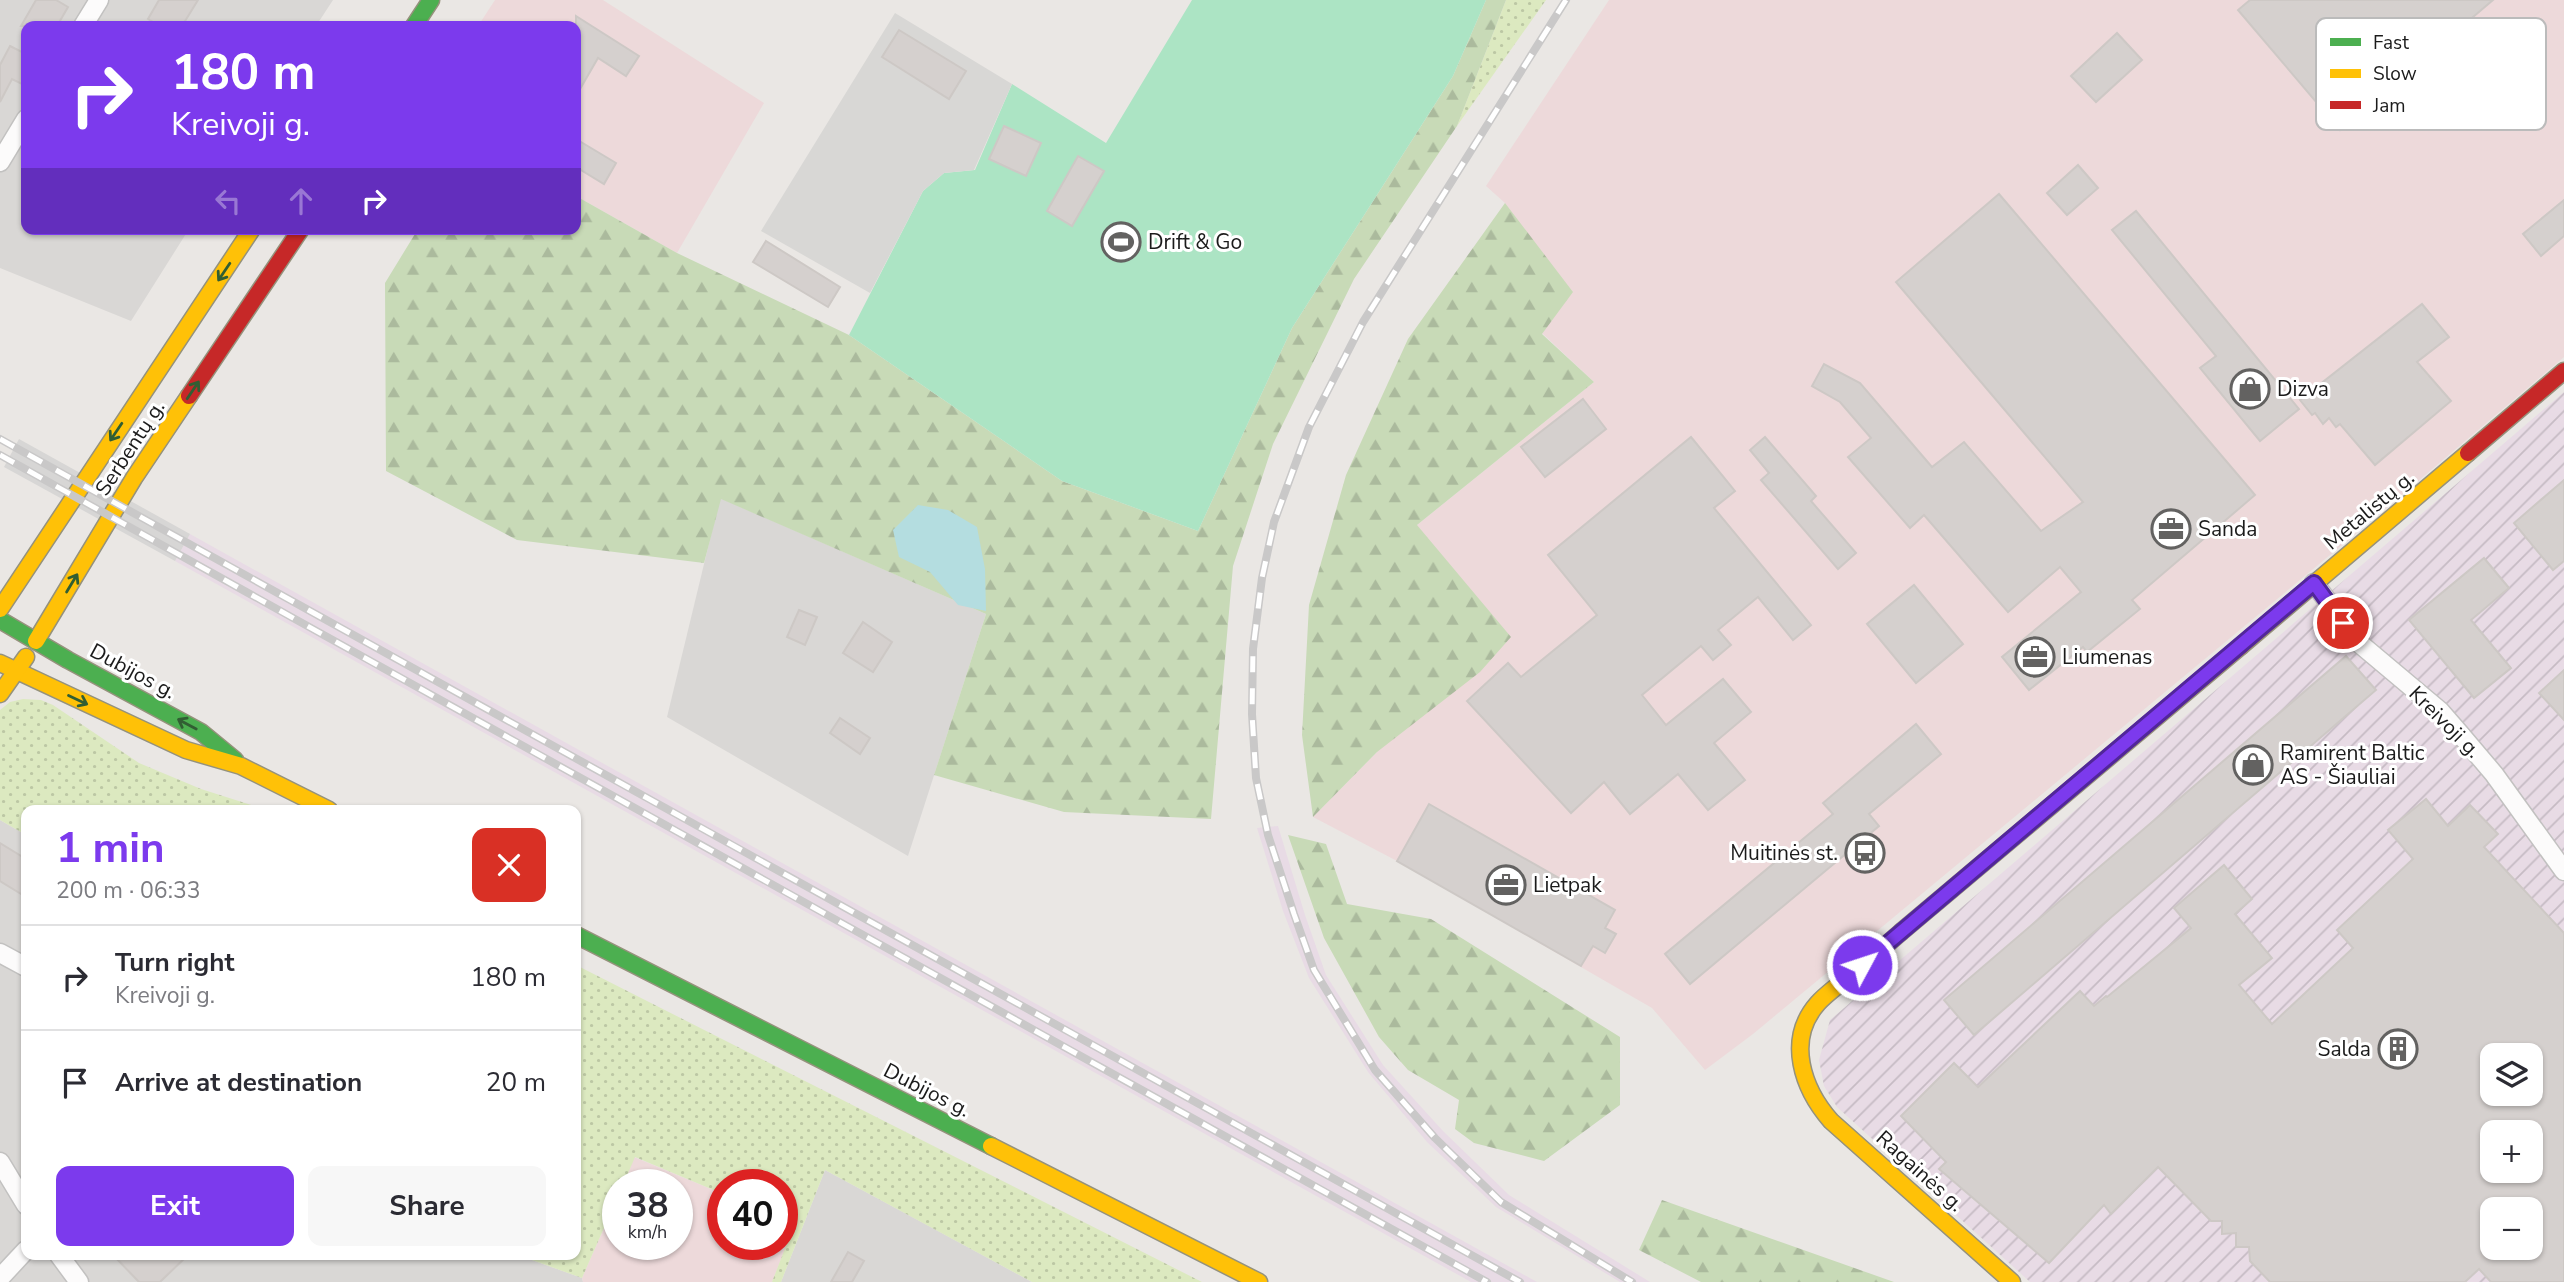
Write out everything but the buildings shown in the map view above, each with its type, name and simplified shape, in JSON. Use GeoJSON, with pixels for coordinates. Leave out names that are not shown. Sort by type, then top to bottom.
{"type":"FeatureCollection","features":[{"type":"Feature","properties":{"kind":"main road"},"geometry":{"type":"LineString","coordinates":[[417,21],[431,0]]}},
{"type":"Feature","properties":{"kind":"main road","name":"Serbentų g."},"geometry":{"type":"LineString","coordinates":[[0,610],[249,235]]}},
{"type":"Feature","properties":{"kind":"main road","name":"Serbentų g."},"geometry":{"type":"LineString","coordinates":[[0,694],[36,641],[134,478],[297,235]]}},
{"type":"Feature","properties":{"kind":"main road","name":"Metalistų g."},"geometry":{"type":"LineString","coordinates":[[1807,1086],[1800,1062],[1801,1034],[1817,1003],[2564,371]]}},
{"type":"Feature","properties":{"kind":"main road","name":"Dubijos g."},"geometry":{"type":"LineString","coordinates":[[0,620],[201,732],[241,765]]}},
{"type":"Feature","properties":{"kind":"main road","name":"Dubijos g."},"geometry":{"type":"LineString","coordinates":[[0,663],[186,750],[241,765],[320,805]]}},
{"type":"Feature","properties":{"kind":"main road","name":"Dubijos g."},"geometry":{"type":"LineString","coordinates":[[581,938],[1259,1282]]}},
{"type":"Feature","properties":{"kind":"main road","name":"Ragainės g."},"geometry":{"type":"LineString","coordinates":[[1807,1086],[1830,1119],[2012,1282]]}},
{"type":"Feature","properties":{"kind":"street"},"geometry":{"type":"LineString","coordinates":[[86,21],[99,0]]}},
{"type":"Feature","properties":{"kind":"street"},"geometry":{"type":"LineString","coordinates":[[0,162],[21,127]]}},
{"type":"Feature","properties":{"kind":"street","name":"Kreivoji g."},"geometry":{"type":"LineString","coordinates":[[2314,583],[2359,643],[2440,711],[2469,744],[2564,871]]}},
{"type":"Feature","properties":{"kind":"street"},"geometry":{"type":"LineString","coordinates":[[0,953],[21,964]]}},
{"type":"Feature","properties":{"kind":"street"},"geometry":{"type":"LineString","coordinates":[[0,1162],[21,1197]]}},
{"type":"Feature","properties":{"kind":"street"},"geometry":{"type":"LineString","coordinates":[[0,1278],[21,1255]]}},
{"type":"Feature","properties":{"kind":"street"},"geometry":{"type":"LineString","coordinates":[[64,1260],[79,1282]]}},
{"type":"Feature","properties":{"kind":"shaded area"},"geometry":{"type":"Polygon","coordinates":[[[0,0],[333,0],[319,21],[21,21],[21,235],[185,235],[131,321],[0,268],[0,0]]]}},
{"type":"Feature","properties":{"kind":"shaded area"},"geometry":{"type":"Polygon","coordinates":[[[495,0],[603,0],[764,103],[677,253],[581,199],[581,21],[481,21],[495,0]]]}},
{"type":"Feature","properties":{"kind":"shaded area"},"geometry":{"type":"Polygon","coordinates":[[[1609,0],[2564,0],[2564,357],[2371,521],[1753,1034],[1705,1070],[1652,1008],[1397,861],[1313,817],[1377,752],[1417,525],[1594,382],[1542,333],[1505,203],[1486,186],[1609,0]]]}},
{"type":"Feature","properties":{"kind":"shaded area"},"geometry":{"type":"Polygon","coordinates":[[[895,13],[1012,84],[974,170],[944,173],[923,191],[870,293],[761,231],[895,13]]]}},
{"type":"Feature","properties":{"kind":"shaded area"},"geometry":{"type":"Polygon","coordinates":[[[2564,392],[2564,1282],[2030,1282],[1837,1107],[1824,1086],[1819,1060],[1830,1020],[2564,392]]]}},
{"type":"Feature","properties":{"kind":"shaded area"},"geometry":{"type":"Polygon","coordinates":[[[720,498],[986,614],[908,856],[667,717],[720,498]]]}},
{"type":"Feature","properties":{"kind":"shaded area"},"geometry":{"type":"Polygon","coordinates":[[[190,534],[1537,1282],[1471,1282],[175,561],[190,534]]]}},
{"type":"Feature","properties":{"kind":"shaded area"},"geometry":{"type":"Polygon","coordinates":[[[0,820],[21,832],[21,1260],[532,1260],[582,1278],[583,1282],[0,1282],[0,820]]]}},
{"type":"Feature","properties":{"kind":"shaded area"},"geometry":{"type":"Polygon","coordinates":[[[1278,826],[1326,975],[1383,1065],[1443,1131],[1509,1195],[1650,1282],[1620,1282],[1496,1207],[1427,1142],[1368,1072],[1309,978],[1283,911],[1257,828],[1278,826]]]}},
{"type":"Feature","properties":{"kind":"shaded area"},"geometry":{"type":"Polygon","coordinates":[[[634,1157],[663,1169],[629,1169],[634,1157]]]}},
{"type":"Feature","properties":{"kind":"shaded area"},"geometry":{"type":"Polygon","coordinates":[[[825,1170],[1032,1282],[781,1282],[790,1260],[798,1260],[798,1239],[825,1170]]]}},
{"type":"Feature","properties":{"kind":"shaded area"},"geometry":{"type":"Polygon","coordinates":[[[693,1182],[707,1187],[707,1260],[781,1260],[772,1282],[583,1282],[582,1278],[602,1232],[602,1260],[693,1260],[693,1182]]]}},
{"type":"Feature","properties":{"kind":"green space","name":"Drift & Go"},"geometry":{"type":"Polygon","coordinates":[[[1192,0],[1486,0],[1453,76],[1292,328],[1198,531],[1062,481],[849,335],[923,191],[944,173],[975,170],[1012,84],[1106,143],[1192,0]]]}},
{"type":"Feature","properties":{"kind":"green space"},"geometry":{"type":"Polygon","coordinates":[[[1486,0],[1506,0],[1457,126],[1354,279],[1273,444],[1233,566],[1211,819],[1064,812],[934,775],[986,614],[721,499],[704,563],[517,540],[386,471],[385,283],[414,235],[581,235],[581,199],[677,253],[849,335],[1062,481],[1198,531],[1292,328],[1453,76],[1486,0]]]}},
{"type":"Feature","properties":{"kind":"green space"},"geometry":{"type":"Polygon","coordinates":[[[1506,0],[1546,0],[1457,126],[1506,0]]]}},
{"type":"Feature","properties":{"kind":"green space"},"geometry":{"type":"Polygon","coordinates":[[[1505,203],[1573,292],[1542,334],[1594,382],[1417,525],[1511,637],[1480,672],[1377,752],[1313,817],[1302,735],[1309,605],[1346,475],[1408,339],[1505,203]]]}},
{"type":"Feature","properties":{"kind":"green space"},"geometry":{"type":"Polygon","coordinates":[[[23,699],[41,700],[53,705],[139,763],[201,789],[251,805],[21,805],[21,832],[0,820],[0,710],[10,702],[23,699]]]}},
{"type":"Feature","properties":{"kind":"green space"},"geometry":{"type":"Polygon","coordinates":[[[1288,835],[1326,844],[1347,904],[1431,919],[1620,1037],[1620,1105],[1544,1161],[1474,1143],[1455,1129],[1459,1100],[1408,1070],[1379,1037],[1324,938],[1288,835]]]}},
{"type":"Feature","properties":{"kind":"green space"},"geometry":{"type":"Polygon","coordinates":[[[581,968],[1202,1282],[1032,1282],[825,1170],[798,1239],[798,1169],[707,1169],[707,1187],[693,1181],[693,1169],[664,1169],[635,1157],[630,1169],[602,1169],[602,1232],[582,1278],[532,1260],[581,1260],[581,968]]]}},
{"type":"Feature","properties":{"kind":"green space"},"geometry":{"type":"Polygon","coordinates":[[[1662,1200],[1894,1282],[1701,1282],[1639,1250],[1662,1200]]]}},
{"type":"Feature","properties":{"kind":"green space"},"geometry":{"type":"Polygon","coordinates":[[[780,1260],[790,1260],[781,1282],[772,1282],[780,1260]]]}},
{"type":"Feature","properties":{"kind":"water"},"geometry":{"type":"Polygon","coordinates":[[[918,505],[948,510],[977,527],[985,569],[986,611],[958,605],[930,572],[899,557],[893,530],[918,505]]]}},
{"type":"Feature","properties":{"kind":"pier"},"geometry":{"type":"Polygon","coordinates":[[[19,439],[190,534],[175,561],[4,467],[19,439]]]}},
{"type":"Feature","properties":{"kind":"railway"},"geometry":{"type":"LineString","coordinates":[[1566,0],[1363,322],[1309,427],[1274,522],[1262,578],[1253,649],[1252,714],[1256,778],[1268,835],[1294,914],[1314,970],[1375,1070],[1435,1138],[1501,1202],[1632,1282]]}},
{"type":"Feature","properties":{"kind":"railway"},"geometry":{"type":"LineString","coordinates":[[0,439],[1520,1282]]}},
{"type":"Feature","properties":{"kind":"railway"},"geometry":{"type":"LineString","coordinates":[[0,455],[1487,1282]]}},
{"type":"Feature","properties":{"kind":"traffic: fast"},"geometry":{"type":"LineString","coordinates":[[417,21],[431,0]]}},
{"type":"Feature","properties":{"kind":"traffic: fast"},"geometry":{"type":"LineString","coordinates":[[0,620],[201,732],[235,760]]}},
{"type":"Feature","properties":{"kind":"traffic: fast"},"geometry":{"type":"LineString","coordinates":[[581,938],[991,1146]]}},
{"type":"Feature","properties":{"kind":"traffic: slow"},"geometry":{"type":"LineString","coordinates":[[0,609],[248,235]]}},
{"type":"Feature","properties":{"kind":"traffic: slow"},"geometry":{"type":"LineString","coordinates":[[36,641],[134,478],[189,396]]}},
{"type":"Feature","properties":{"kind":"traffic: slow"},"geometry":{"type":"LineString","coordinates":[[2241,646],[2468,453]]}},
{"type":"Feature","properties":{"kind":"traffic: slow"},"geometry":{"type":"LineString","coordinates":[[0,694],[26,657]]}},
{"type":"Feature","properties":{"kind":"traffic: slow"},"geometry":{"type":"LineString","coordinates":[[0,663],[186,750],[241,766],[319,805]]}},
{"type":"Feature","properties":{"kind":"traffic: slow"},"geometry":{"type":"LineString","coordinates":[[1901,932],[1824,997],[1808,1017],[1800,1048],[1806,1079],[1831,1121],[2012,1282]]}},
{"type":"Feature","properties":{"kind":"traffic: slow"},"geometry":{"type":"LineString","coordinates":[[991,1146],[1259,1282]]}},
{"type":"Feature","properties":{"kind":"traffic: jam"},"geometry":{"type":"LineString","coordinates":[[189,396],[297,235]]}},
{"type":"Feature","properties":{"kind":"traffic: jam"},"geometry":{"type":"LineString","coordinates":[[2468,453],[2564,371]]}},
{"type":"Feature","properties":{"kind":"traffic: jam"},"geometry":{"type":"LineString","coordinates":[[1901,932],[2241,646]]}},
{"type":"Feature","properties":{"kind":"place","name":"Drift & Go"},"geometry":{"type":"Point","coordinates":[1121,242]}},
{"type":"Feature","properties":{"kind":"place","name":"Dizva"},"geometry":{"type":"Point","coordinates":[2250,389]}},
{"type":"Feature","properties":{"kind":"place","name":"Sanda"},"geometry":{"type":"Point","coordinates":[2171,529]}},
{"type":"Feature","properties":{"kind":"place","name":"Liumenas"},"geometry":{"type":"Point","coordinates":[2035,657]}},
{"type":"Feature","properties":{"kind":"place","name":"Ramirent Baltic AS - Šiauliai"},"geometry":{"type":"Point","coordinates":[2253,765]}},
{"type":"Feature","properties":{"kind":"place","name":"Muitinės st."},"geometry":{"type":"Point","coordinates":[1865,853]}},
{"type":"Feature","properties":{"kind":"place","name":"Lietpak"},"geometry":{"type":"Point","coordinates":[1506,885]}},
{"type":"Feature","properties":{"kind":"place","name":"Salda"},"geometry":{"type":"Point","coordinates":[2398,1049]}},
{"type":"Feature","properties":{"kind":"route"},"geometry":{"type":"LineString","coordinates":[[1862,965],[2314,583],[2343,623]]}}]}
